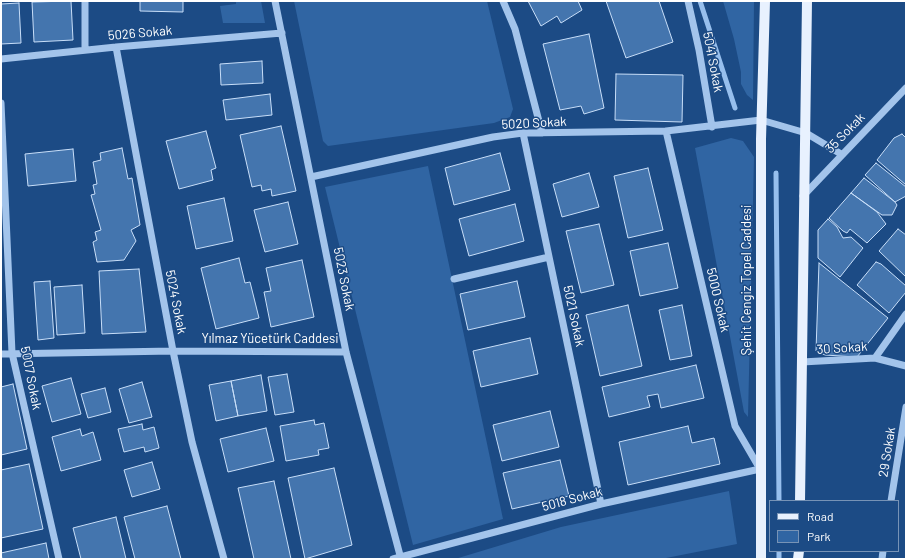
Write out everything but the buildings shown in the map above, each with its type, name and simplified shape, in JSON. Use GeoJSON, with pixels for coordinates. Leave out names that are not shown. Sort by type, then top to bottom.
{"type":"FeatureCollection","features":[{"type":"Feature","properties":{"kind":"main road","name":"Şehit Cengiz Topel Caddesi"},"geometry":{"type":"LineString","coordinates":[[760,559],[761,120],[765,1]]}},
{"type":"Feature","properties":{"kind":"main road"},"geometry":{"type":"LineString","coordinates":[[800,500],[803,196],[806,133],[807,1]]}},
{"type":"Feature","properties":{"kind":"street"},"geometry":{"type":"LineString","coordinates":[[85,1],[85,50]]}},
{"type":"Feature","properties":{"kind":"street","name":"5023 Sokak"},"geometry":{"type":"LineString","coordinates":[[275,1],[346,352],[401,558]]}},
{"type":"Feature","properties":{"kind":"street"},"geometry":{"type":"LineString","coordinates":[[504,1],[515,29],[542,133]]}},
{"type":"Feature","properties":{"kind":"street","name":"5041 Sokak"},"geometry":{"type":"LineString","coordinates":[[688,1],[699,50],[712,127]]}},
{"type":"Feature","properties":{"kind":"street","name":"5026 Sokak"},"geometry":{"type":"LineString","coordinates":[[1,59],[116,47],[282,34]]}},
{"type":"Feature","properties":{"kind":"street","name":"5024 Sokak"},"geometry":{"type":"LineString","coordinates":[[116,47],[173,351],[192,442],[224,559]]}},
{"type":"Feature","properties":{"kind":"street","name":"35 Sokak"},"geometry":{"type":"LineString","coordinates":[[803,196],[841,154],[906,88]]}},
{"type":"Feature","properties":{"kind":"street","name":"5007 Sokak"},"geometry":{"type":"LineString","coordinates":[[1,103],[12,353],[59,559]]}},
{"type":"Feature","properties":{"kind":"street"},"geometry":{"type":"LineString","coordinates":[[761,120],[806,133],[841,154]]}},
{"type":"Feature","properties":{"kind":"street","name":"5020 Sokak"},"geometry":{"type":"LineString","coordinates":[[311,177],[493,137],[523,133],[666,131],[712,127],[761,120]]}},
{"type":"Feature","properties":{"kind":"street","name":"5000 Sokak"},"geometry":{"type":"LineString","coordinates":[[666,131],[735,426],[760,469]]}},
{"type":"Feature","properties":{"kind":"street","name":"5021 Sokak"},"geometry":{"type":"LineString","coordinates":[[523,133],[601,504]]}},
{"type":"Feature","properties":{"kind":"street"},"geometry":{"type":"LineString","coordinates":[[454,279],[549,257]]}},
{"type":"Feature","properties":{"kind":"street"},"geometry":{"type":"LineString","coordinates":[[875,358],[906,314]]}},
{"type":"Feature","properties":{"kind":"street","name":"Yılmaz Yücetürk Caddesi"},"geometry":{"type":"LineString","coordinates":[[1,354],[173,351],[346,352]]}},
{"type":"Feature","properties":{"kind":"street","name":"30 Sokak"},"geometry":{"type":"LineString","coordinates":[[802,362],[875,358],[906,366]]}},
{"type":"Feature","properties":{"kind":"street","name":"29 Sokak"},"geometry":{"type":"LineString","coordinates":[[891,500],[906,407]]}},
{"type":"Feature","properties":{"kind":"street","name":"5018 Sokak"},"geometry":{"type":"LineString","coordinates":[[392,559],[401,558],[601,504],[760,469]]}},
{"type":"Feature","properties":{"kind":"green space"},"geometry":{"type":"Polygon","coordinates":[[[236,1],[261,1],[265,23],[223,23],[220,6],[236,4],[236,1]]]}},
{"type":"Feature","properties":{"kind":"green space"},"geometry":{"type":"Polygon","coordinates":[[[294,1],[487,1],[513,109],[510,117],[494,123],[328,146],[323,141],[294,1]]]}},
{"type":"Feature","properties":{"kind":"green space"},"geometry":{"type":"Polygon","coordinates":[[[723,1],[754,1],[753,100],[747,95],[741,84],[741,72],[734,39],[723,1]]]}},
{"type":"Feature","properties":{"kind":"green space"},"geometry":{"type":"Polygon","coordinates":[[[731,138],[743,141],[754,157],[748,417],[744,412],[695,148],[731,138]]]}},
{"type":"Feature","properties":{"kind":"green space"},"geometry":{"type":"Polygon","coordinates":[[[428,166],[503,519],[413,545],[325,187],[428,166]]]}},
{"type":"Feature","properties":{"kind":"green space"},"geometry":{"type":"Polygon","coordinates":[[[729,491],[737,544],[661,559],[455,559],[561,527],[729,491]]]}},
{"type":"Feature","properties":{"kind":"waterway"},"geometry":{"type":"LineString","coordinates":[[700,1],[735,108]]}},
{"type":"Feature","properties":{"kind":"waterway"},"geometry":{"type":"LineString","coordinates":[[776,173],[779,500]]}},
{"type":"Feature","properties":{"kind":"waterway"},"geometry":{"type":"LineString","coordinates":[[779,552],[779,559]]}}]}
